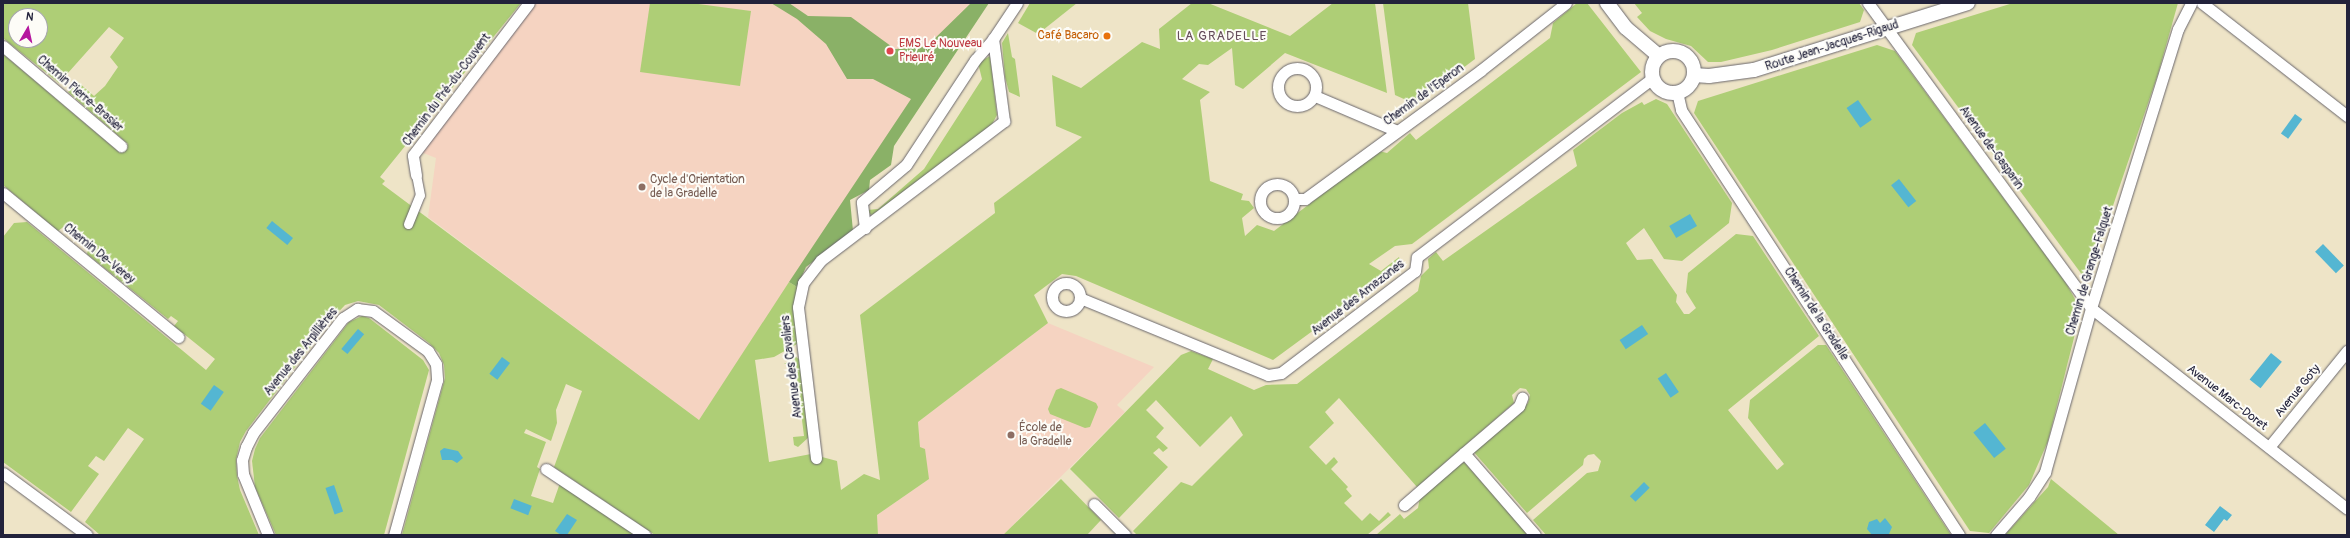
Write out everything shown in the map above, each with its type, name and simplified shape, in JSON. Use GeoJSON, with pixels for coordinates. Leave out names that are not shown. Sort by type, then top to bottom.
{"type":"FeatureCollection","features":[{"type":"Feature","properties":{"kind":"street","name":"Chemin du Pré-du-Couvent"},"geometry":{"type":"LineString","coordinates":[[408,224],[420,195],[413,155],[529,3]]}},
{"type":"Feature","properties":{"kind":"street"},"geometry":{"type":"LineString","coordinates":[[864,228],[862,202],[906,165],[974,60],[993,39],[1017,3]]}},
{"type":"Feature","properties":{"kind":"street","name":"Chemin de l'Eperon"},"geometry":{"type":"LineString","coordinates":[[1294,199],[1304,200],[1566,3]]}},
{"type":"Feature","properties":{"kind":"street"},"geometry":{"type":"LineString","coordinates":[[1607,3],[1626,28],[1659,56]]}},
{"type":"Feature","properties":{"kind":"street","name":"Avenue de-Gasparin"},"geometry":{"type":"LineString","coordinates":[[1868,3],[1888,28],[2091,308]]}},
{"type":"Feature","properties":{"kind":"street","name":"Route Jean-Jacques-Rigaud"},"geometry":{"type":"LineString","coordinates":[[1694,75],[1709,76],[1754,70],[1968,3]]}},
{"type":"Feature","properties":{"kind":"street","name":"Chemin de Grange-Falquet"},"geometry":{"type":"LineString","coordinates":[[1996,535],[2029,497],[2045,472],[2091,308],[2178,29],[2191,3]]}},
{"type":"Feature","properties":{"kind":"street"},"geometry":{"type":"LineString","coordinates":[[2202,3],[2347,116]]}},
{"type":"Feature","properties":{"kind":"street","name":"Avenue des Cavaliers"},"geometry":{"type":"LineString","coordinates":[[816,458],[798,307],[803,283],[821,260],[1004,122],[993,39]]}},
{"type":"Feature","properties":{"kind":"street","name":"Chemin Pierre-Brasier"},"geometry":{"type":"LineString","coordinates":[[3,46],[122,146]]}},
{"type":"Feature","properties":{"kind":"street"},"geometry":{"type":"LineString","coordinates":[[1671,51],[1683,53],[1692,63],[1694,75],[1688,86],[1677,92],[1665,91],[1653,78],[1653,66],[1659,56],[1671,51]]}},
{"type":"Feature","properties":{"kind":"street","name":"Avenue des Amazones"},"geometry":{"type":"LineString","coordinates":[[1080,298],[1268,375],[1281,373],[1415,271],[1417,257],[1653,78]]}},
{"type":"Feature","properties":{"kind":"street","name":"Chemin de la Gradelle"},"geometry":{"type":"LineString","coordinates":[[1677,92],[1681,110],[1959,535]]}},
{"type":"Feature","properties":{"kind":"street"},"geometry":{"type":"LineString","coordinates":[[1314,96],[1397,131]]}},
{"type":"Feature","properties":{"kind":"street","name":"Chemin De-Verey"},"geometry":{"type":"LineString","coordinates":[[3,193],[178,337]]}},
{"type":"Feature","properties":{"kind":"street","name":"Avenue des Arpillières"},"geometry":{"type":"LineString","coordinates":[[268,535],[243,474],[242,460],[246,447],[253,433],[343,318],[358,308],[373,311],[428,351],[436,364],[437,380],[394,535]]}},
{"type":"Feature","properties":{"kind":"street","name":"Avenue Marc-Doret"},"geometry":{"type":"LineString","coordinates":[[2091,308],[2347,509]]}},
{"type":"Feature","properties":{"kind":"street","name":"Avenue Goty"},"geometry":{"type":"LineString","coordinates":[[2269,447],[2347,351]]}},
{"type":"Feature","properties":{"kind":"street"},"geometry":{"type":"LineString","coordinates":[[1404,505],[1518,406],[1522,398]]}},
{"type":"Feature","properties":{"kind":"street"},"geometry":{"type":"LineString","coordinates":[[1464,453],[1535,535]]}},
{"type":"Feature","properties":{"kind":"street"},"geometry":{"type":"LineString","coordinates":[[546,468],[645,535]]}},
{"type":"Feature","properties":{"kind":"street"},"geometry":{"type":"LineString","coordinates":[[3,473],[87,535]]}},
{"type":"Feature","properties":{"kind":"street"},"geometry":{"type":"LineString","coordinates":[[1094,504],[1125,535]]}},
{"type":"Feature","properties":{"kind":"shaded area","name":"Cycle d'Orientation de la Gradelle"},"geometry":{"type":"Polygon","coordinates":[[[534,3],[976,3],[699,420],[428,217],[436,158],[421,152],[534,3]]]}},
{"type":"Feature","properties":{"kind":"shaded area","name":"École de la Gradelle"},"geometry":{"type":"Polygon","coordinates":[[[1048,323],[1154,367],[1117,405],[1125,412],[1003,535],[878,535],[877,515],[929,479],[920,447],[918,422],[1048,323]]]}},
{"type":"Feature","properties":{"kind":"green space"},"geometry":{"type":"Polygon","coordinates":[[[3,3],[521,3],[380,177],[385,181],[382,184],[699,420],[789,282],[797,287],[797,344],[774,357],[755,360],[769,462],[811,454],[837,461],[841,490],[864,474],[880,480],[860,315],[995,213],[994,203],[1082,137],[1056,126],[1052,75],[1081,88],[1142,42],[1160,49],[1159,29],[1192,3],[1208,3],[1290,36],[1333,3],[1375,3],[1387,93],[1285,53],[1243,89],[1235,85],[1232,48],[1208,65],[1199,64],[1182,79],[1210,92],[1200,100],[1210,181],[1243,194],[1241,200],[1249,201],[1254,208],[1242,218],[1245,236],[1257,225],[1274,231],[1379,151],[1387,153],[1410,133],[1416,140],[1550,38],[1553,23],[1577,3],[1587,3],[1641,72],[1412,244],[1395,246],[1369,264],[1381,271],[1399,257],[1401,266],[1273,360],[1076,276],[1062,274],[1034,295],[1048,323],[918,422],[920,447],[925,449],[929,479],[877,515],[878,535],[655,535],[554,467],[582,391],[566,384],[556,410],[557,423],[551,441],[526,429],[524,433],[546,442],[537,467],[540,469],[531,496],[553,503],[560,483],[637,535],[402,535],[445,378],[444,365],[439,353],[429,343],[379,305],[358,301],[345,305],[331,320],[246,431],[240,442],[236,460],[237,476],[240,490],[259,535],[100,535],[85,522],[144,439],[128,428],[104,461],[96,456],[88,466],[99,474],[71,512],[3,462],[3,237],[14,223],[27,222],[206,370],[215,359],[174,326],[178,321],[171,316],[168,319],[87,254],[90,241],[66,225],[58,231],[3,185],[3,54],[120,153],[128,144],[68,92],[78,82],[94,96],[105,86],[118,67],[110,57],[124,38],[109,27],[59,83],[15,48],[48,48],[48,8],[8,8],[8,42],[3,38],[3,3]]]}},
{"type":"Feature","properties":{"kind":"green space"},"geometry":{"type":"Polygon","coordinates":[[[650,3],[691,3],[751,11],[740,86],[640,72],[650,3]]]}},
{"type":"Feature","properties":{"kind":"green space"},"geometry":{"type":"Polygon","coordinates":[[[771,3],[789,3],[808,16],[851,17],[895,49],[926,47],[971,3],[989,3],[894,146],[891,165],[870,180],[869,190],[850,200],[853,231],[806,267],[797,287],[789,282],[911,99],[873,79],[847,79],[826,44],[797,19],[771,3]]]}},
{"type":"Feature","properties":{"kind":"green space"},"geometry":{"type":"Polygon","coordinates":[[[1030,3],[1077,3],[1038,34],[1018,23],[1030,3]]]}},
{"type":"Feature","properties":{"kind":"green space"},"geometry":{"type":"Polygon","coordinates":[[[1383,3],[1468,3],[1475,59],[1415,104],[1395,95],[1383,3]]]}},
{"type":"Feature","properties":{"kind":"green space"},"geometry":{"type":"Polygon","coordinates":[[[1634,3],[1859,3],[1864,10],[1860,22],[1772,50],[1721,62],[1708,62],[1691,46],[1666,39],[1650,31],[1637,17],[1642,13],[1634,3]]]}},
{"type":"Feature","properties":{"kind":"green space"},"geometry":{"type":"Polygon","coordinates":[[[2013,3],[2178,3],[2158,74],[2090,273],[2083,276],[1912,45],[1916,33],[2013,3]]]}},
{"type":"Feature","properties":{"kind":"green space"},"geometry":{"type":"Polygon","coordinates":[[[1008,33],[1012,57],[1015,59],[1020,97],[1009,92],[1005,77],[1002,43],[1008,33]]]}},
{"type":"Feature","properties":{"kind":"green space"},"geometry":{"type":"Polygon","coordinates":[[[1877,45],[1895,51],[2066,283],[2081,310],[2048,441],[2029,485],[1989,533],[1970,531],[1694,113],[1698,101],[1877,45]]]}},
{"type":"Feature","properties":{"kind":"green space"},"geometry":{"type":"Polygon","coordinates":[[[990,56],[997,115],[990,128],[878,212],[871,215],[867,210],[878,209],[924,169],[982,79],[978,63],[990,56]]]}},
{"type":"Feature","properties":{"kind":"green space"},"geometry":{"type":"Polygon","coordinates":[[[1656,99],[1667,104],[1732,203],[1729,223],[1682,261],[1664,259],[1644,228],[1626,243],[1637,260],[1652,259],[1677,295],[1676,302],[1684,314],[1689,314],[1696,308],[1686,292],[1688,273],[1736,234],[1753,236],[1819,336],[1728,410],[1777,470],[1784,464],[1748,418],[1750,400],[1818,345],[1826,345],[1951,535],[1546,535],[1533,520],[1587,473],[1598,471],[1601,461],[1594,454],[1588,455],[1584,459],[1583,465],[1527,513],[1473,451],[1528,403],[1530,395],[1526,389],[1520,388],[1512,395],[1514,403],[1417,487],[1339,398],[1325,412],[1334,423],[1309,447],[1326,465],[1334,457],[1338,462],[1331,469],[1348,487],[1346,489],[1352,496],[1344,503],[1362,521],[1370,513],[1379,521],[1388,512],[1391,515],[1367,535],[1137,535],[1133,531],[1181,482],[1192,486],[1243,435],[1231,416],[1200,447],[1156,400],[1146,410],[1164,428],[1156,437],[1168,448],[1163,452],[1159,448],[1153,453],[1168,467],[1119,518],[1070,469],[1181,355],[1191,351],[1213,359],[1208,369],[1254,390],[1266,385],[1297,384],[1418,291],[1421,276],[1429,268],[1428,259],[1436,252],[1443,261],[1577,166],[1573,150],[1622,113],[1642,102],[1644,105],[1656,99]]]}},
{"type":"Feature","properties":{"kind":"green space"},"geometry":{"type":"Polygon","coordinates":[[[362,316],[369,318],[423,360],[429,370],[384,535],[276,535],[255,487],[252,461],[255,449],[260,438],[349,322],[362,316]]]}},
{"type":"Feature","properties":{"kind":"green space"},"geometry":{"type":"Polygon","coordinates":[[[796,357],[800,360],[809,437],[798,447],[794,445],[793,437],[804,436],[795,364],[784,364],[796,357]]]}},
{"type":"Feature","properties":{"kind":"green space"},"geometry":{"type":"Polygon","coordinates":[[[1061,388],[1096,403],[1098,407],[1090,427],[1085,428],[1050,414],[1048,409],[1056,390],[1061,388]]]}},
{"type":"Feature","properties":{"kind":"green space"},"geometry":{"type":"Polygon","coordinates":[[[1460,462],[1465,463],[1528,535],[1376,535],[1400,514],[1404,519],[1418,508],[1420,497],[1460,462]]]}},
{"type":"Feature","properties":{"kind":"green space"},"geometry":{"type":"Polygon","coordinates":[[[1061,479],[1101,520],[1087,535],[1003,535],[1061,479]]]}},
{"type":"Feature","properties":{"kind":"green space"},"geometry":{"type":"Polygon","coordinates":[[[2051,479],[2119,535],[2005,535],[2048,487],[2051,479]]]}},
{"type":"Feature","properties":{"kind":"water"},"geometry":{"type":"Polygon","coordinates":[[[1858,100],[1872,120],[1860,128],[1847,108],[1858,100]]]}},
{"type":"Feature","properties":{"kind":"water"},"geometry":{"type":"Polygon","coordinates":[[[2295,114],[2302,119],[2288,139],[2281,133],[2295,114]]]}},
{"type":"Feature","properties":{"kind":"water"},"geometry":{"type":"Polygon","coordinates":[[[1899,179],[1916,201],[1908,207],[1891,185],[1899,179]]]}},
{"type":"Feature","properties":{"kind":"water"},"geometry":{"type":"Polygon","coordinates":[[[1690,214],[1697,226],[1676,238],[1669,226],[1690,214]]]}},
{"type":"Feature","properties":{"kind":"water"},"geometry":{"type":"Polygon","coordinates":[[[272,221],[293,238],[287,245],[266,228],[272,221]]]}},
{"type":"Feature","properties":{"kind":"water"},"geometry":{"type":"Polygon","coordinates":[[[2323,244],[2344,266],[2336,273],[2315,252],[2323,244]]]}},
{"type":"Feature","properties":{"kind":"water"},"geometry":{"type":"Polygon","coordinates":[[[1642,325],[1648,334],[1626,349],[1620,340],[1642,325]]]}},
{"type":"Feature","properties":{"kind":"water"},"geometry":{"type":"Polygon","coordinates":[[[358,329],[364,334],[347,354],[341,349],[358,329]]]}},
{"type":"Feature","properties":{"kind":"water"},"geometry":{"type":"Polygon","coordinates":[[[2271,353],[2282,362],[2260,388],[2250,379],[2271,353]]]}},
{"type":"Feature","properties":{"kind":"water"},"geometry":{"type":"Polygon","coordinates":[[[502,357],[510,363],[497,380],[489,374],[502,357]]]}},
{"type":"Feature","properties":{"kind":"water"},"geometry":{"type":"Polygon","coordinates":[[[1666,373],[1679,392],[1671,398],[1658,379],[1666,373]]]}},
{"type":"Feature","properties":{"kind":"water"},"geometry":{"type":"Polygon","coordinates":[[[214,385],[224,392],[211,411],[201,404],[214,385]]]}},
{"type":"Feature","properties":{"kind":"water"},"geometry":{"type":"Polygon","coordinates":[[[1985,423],[2006,449],[1994,458],[1973,432],[1985,423]]]}},
{"type":"Feature","properties":{"kind":"water"},"geometry":{"type":"Polygon","coordinates":[[[444,448],[458,451],[463,458],[457,463],[452,460],[442,460],[440,451],[444,448]]]}},
{"type":"Feature","properties":{"kind":"water"},"geometry":{"type":"Polygon","coordinates":[[[1644,482],[1650,488],[1636,502],[1630,496],[1644,482]]]}},
{"type":"Feature","properties":{"kind":"water"},"geometry":{"type":"Polygon","coordinates":[[[334,485],[343,511],[335,514],[325,488],[334,485]]]}},
{"type":"Feature","properties":{"kind":"water"},"geometry":{"type":"Polygon","coordinates":[[[514,499],[532,506],[528,515],[510,508],[514,499]]]}},
{"type":"Feature","properties":{"kind":"water"},"geometry":{"type":"Polygon","coordinates":[[[2220,506],[2232,515],[2227,521],[2224,519],[2214,532],[2205,525],[2220,506]]]}},
{"type":"Feature","properties":{"kind":"water"},"geometry":{"type":"Polygon","coordinates":[[[567,514],[577,520],[567,535],[561,535],[555,531],[567,514]]]}},
{"type":"Feature","properties":{"kind":"water"},"geometry":{"type":"Polygon","coordinates":[[[1885,518],[1892,527],[1889,534],[1872,535],[1867,529],[1869,522],[1877,519],[1880,523],[1885,518]]]}},
{"type":"Feature","properties":{"kind":"place","name":"Café Bacaro"},"geometry":{"type":"Point","coordinates":[1107,36]}},
{"type":"Feature","properties":{"kind":"place","name":"EMS Le Nouveau Prieuré"},"geometry":{"type":"Point","coordinates":[890,51]}},
{"type":"Feature","properties":{"kind":"place","name":"Cycle d'Orientation de la Gradelle"},"geometry":{"type":"Point","coordinates":[642,187]}},
{"type":"Feature","properties":{"kind":"place","name":"École de la Gradelle"},"geometry":{"type":"Point","coordinates":[1011,435]}},
{"type":"Feature","properties":{"kind":"district","name":"LA GRADELLE"},"geometry":{"type":"Point","coordinates":[1222,36]}}]}
